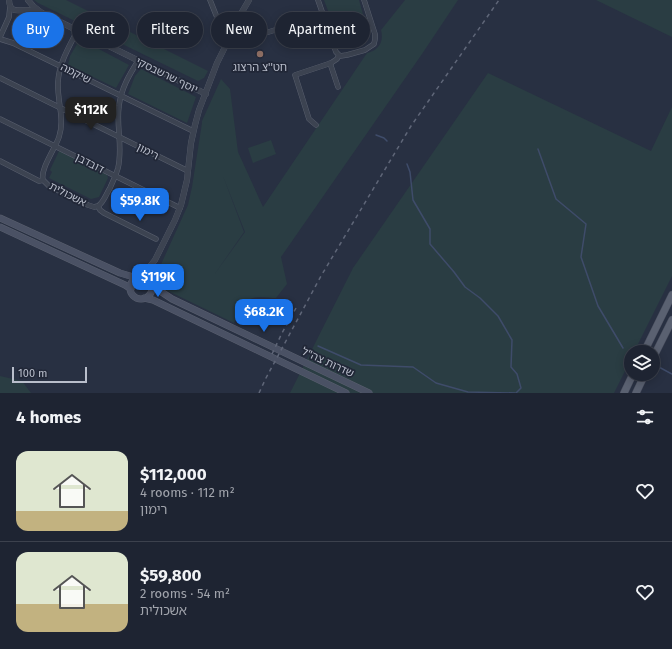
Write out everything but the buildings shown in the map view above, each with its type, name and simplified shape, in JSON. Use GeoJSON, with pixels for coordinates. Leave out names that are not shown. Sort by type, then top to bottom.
{"type":"FeatureCollection","features":[{"type":"Feature","properties":{"kind":"main road"},"geometry":{"type":"LineString","coordinates":[[0,218],[116,272],[126,276],[145,278],[151,283],[151,292],[144,298],[136,297],[125,285],[0,227]]}},
{"type":"Feature","properties":{"kind":"main road"},"geometry":{"type":"LineString","coordinates":[[130,289],[132,282],[138,278]]}},
{"type":"Feature","properties":{"kind":"main road","name":"שדרות צה\"ל"},"geometry":{"type":"LineString","coordinates":[[151,283],[172,299],[369,393]]}},
{"type":"Feature","properties":{"kind":"main road"},"geometry":{"type":"LineString","coordinates":[[647,345],[672,295]]}},
{"type":"Feature","properties":{"kind":"main road","name":"שדרות צה\"ל"},"geometry":{"type":"LineString","coordinates":[[144,298],[153,300],[346,393]]}},
{"type":"Feature","properties":{"kind":"main road"},"geometry":{"type":"LineString","coordinates":[[660,345],[672,320]]}},
{"type":"Feature","properties":{"kind":"main road"},"geometry":{"type":"LineString","coordinates":[[624,393],[630,381]]}},
{"type":"Feature","properties":{"kind":"main road"},"geometry":{"type":"LineString","coordinates":[[636,393],[642,381]]}},
{"type":"Feature","properties":{"kind":"street"},"geometry":{"type":"LineString","coordinates":[[8,20],[27,6],[28,0]]}},
{"type":"Feature","properties":{"kind":"street","name":"יוסף שרשבסקי"},"geometry":{"type":"LineString","coordinates":[[28,0],[31,5],[41,12]]}},
{"type":"Feature","properties":{"kind":"street"},"geometry":{"type":"LineString","coordinates":[[210,0],[215,12]]}},
{"type":"Feature","properties":{"kind":"street"},"geometry":{"type":"LineString","coordinates":[[244,12],[249,0]]}},
{"type":"Feature","properties":{"kind":"street"},"geometry":{"type":"LineString","coordinates":[[318,0],[322,12]]}},
{"type":"Feature","properties":{"kind":"street"},"geometry":{"type":"LineString","coordinates":[[334,48],[339,55],[347,56],[365,50],[374,42],[375,34],[365,0]]}},
{"type":"Feature","properties":{"kind":"street"},"geometry":{"type":"LineString","coordinates":[[9,3],[13,9],[21,10]]}},
{"type":"Feature","properties":{"kind":"street"},"geometry":{"type":"LineString","coordinates":[[0,38],[8,20],[10,12],[9,3]]}},
{"type":"Feature","properties":{"kind":"street"},"geometry":{"type":"LineString","coordinates":[[242,12],[245,8]]}},
{"type":"Feature","properties":{"kind":"street","name":"יוסף שרשבסקי"},"geometry":{"type":"LineString","coordinates":[[21,10],[37,12]]}},
{"type":"Feature","properties":{"kind":"street","name":"שיקמה"},"geometry":{"type":"LineString","coordinates":[[0,38],[61,66],[193,131]]}},
{"type":"Feature","properties":{"kind":"street"},"geometry":{"type":"LineString","coordinates":[[43,180],[43,173],[56,146],[61,129],[62,121],[58,87],[59,77],[61,66],[72,41]]}},
{"type":"Feature","properties":{"kind":"street","name":"יוסף שרשבסקי"},"geometry":{"type":"LineString","coordinates":[[112,48],[206,94]]}},
{"type":"Feature","properties":{"kind":"street"},"geometry":{"type":"LineString","coordinates":[[151,283],[151,273],[155,260],[180,208],[186,185],[191,143],[197,117],[217,63],[225,48]]}},
{"type":"Feature","properties":{"kind":"street"},"geometry":{"type":"LineString","coordinates":[[316,125],[308,119],[295,75],[330,63],[339,55]]}},
{"type":"Feature","properties":{"kind":"street"},"geometry":{"type":"LineString","coordinates":[[98,206],[104,200],[116,176],[120,159],[118,112],[121,96],[126,82],[138,61]]}},
{"type":"Feature","properties":{"kind":"street"},"geometry":{"type":"LineString","coordinates":[[330,63],[338,88]]}},
{"type":"Feature","properties":{"kind":"street","name":"רימון"},"geometry":{"type":"LineString","coordinates":[[0,78],[188,171]]}},
{"type":"Feature","properties":{"kind":"street","name":"דובדבן"},"geometry":{"type":"LineString","coordinates":[[0,119],[180,208]]}},
{"type":"Feature","properties":{"kind":"street","name":"אשכולית"},"geometry":{"type":"LineString","coordinates":[[0,161],[39,181],[43,180],[48,186],[88,205],[94,207],[98,206],[104,213],[156,239]]}},
{"type":"Feature","properties":{"kind":"street"},"geometry":{"type":"LineString","coordinates":[[138,278],[155,260]]}},
{"type":"Feature","properties":{"kind":"shaded area"},"geometry":{"type":"Polygon","coordinates":[[[34,0],[66,0],[90,12],[72,12],[72,20],[64,16],[64,12],[56,12],[34,0]]]}},
{"type":"Feature","properties":{"kind":"shaded area"},"geometry":{"type":"Polygon","coordinates":[[[324,0],[359,0],[362,12],[329,12],[324,0]]]}},
{"type":"Feature","properties":{"kind":"shaded area"},"geometry":{"type":"Polygon","coordinates":[[[405,0],[458,0],[281,257],[287,284],[276,298],[260,297],[250,299],[243,306],[234,323],[162,288],[157,281],[158,271],[188,205],[202,121],[221,79],[230,89],[238,152],[263,207],[367,53],[375,50],[380,45],[382,38],[381,30],[405,0]],[[223,176],[244,232],[214,275],[245,232],[223,176]]]}},
{"type":"Feature","properties":{"kind":"shaded area"},"geometry":{"type":"Polygon","coordinates":[[[596,0],[672,0],[672,37],[596,0]]]}},
{"type":"Feature","properties":{"kind":"shaded area"},"geometry":{"type":"Polygon","coordinates":[[[129,32],[137,36],[137,48],[162,48],[208,71],[204,78],[198,81],[129,47],[129,32]]]}},
{"type":"Feature","properties":{"kind":"shaded area"},"geometry":{"type":"Polygon","coordinates":[[[75,48],[97,48],[129,65],[116,88],[68,65],[70,56],[75,48]]]}},
{"type":"Feature","properties":{"kind":"shaded area"},"geometry":{"type":"Polygon","coordinates":[[[141,69],[196,97],[187,123],[128,94],[135,76],[141,69]]]}},
{"type":"Feature","properties":{"kind":"shaded area"},"geometry":{"type":"Polygon","coordinates":[[[488,73],[651,151],[672,107],[672,276],[638,345],[624,345],[624,373],[614,393],[290,393],[353,268],[488,73]]]}},
{"type":"Feature","properties":{"kind":"shaded area"},"geometry":{"type":"Polygon","coordinates":[[[271,140],[276,154],[253,163],[248,148],[271,140]]]}},
{"type":"Feature","properties":{"kind":"shaded area"},"geometry":{"type":"Polygon","coordinates":[[[59,151],[107,175],[108,178],[99,197],[91,199],[49,178],[52,172],[50,170],[59,151]]]}},
{"type":"Feature","properties":{"kind":"shaded area"},"geometry":{"type":"Polygon","coordinates":[[[0,376],[22,381],[31,393],[0,393],[0,376]]]}},
{"type":"Feature","properties":{"kind":"waterway"},"geometry":{"type":"LineString","coordinates":[[376,135],[387,141]]}},
{"type":"Feature","properties":{"kind":"waterway"},"geometry":{"type":"LineString","coordinates":[[538,149],[556,199],[586,224],[581,257],[598,306],[623,348]]}},
{"type":"Feature","properties":{"kind":"waterway"},"geometry":{"type":"LineString","coordinates":[[407,164],[410,172],[413,200],[430,229],[430,244],[465,287],[480,298],[498,316],[512,340],[511,367],[517,374],[521,388],[516,393]]}},
{"type":"Feature","properties":{"kind":"waterway"},"geometry":{"type":"LineString","coordinates":[[318,346],[361,365],[413,367],[436,383],[468,392],[515,393]]}},
{"type":"Feature","properties":{"kind":"waterway"},"geometry":{"type":"LineString","coordinates":[[660,368],[672,374]]}},
{"type":"Feature","properties":{"kind":"railway"},"geometry":{"type":"LineString","coordinates":[[259,393],[321,276],[411,126],[499,0]]}},
{"type":"Feature","properties":{"kind":"railway"},"geometry":{"type":"LineString","coordinates":[[272,354],[296,308]]}},
{"type":"Feature","properties":{"kind":"place","name":"חט''צ הרצוג"},"geometry":{"type":"Point","coordinates":[260,54]}}]}
